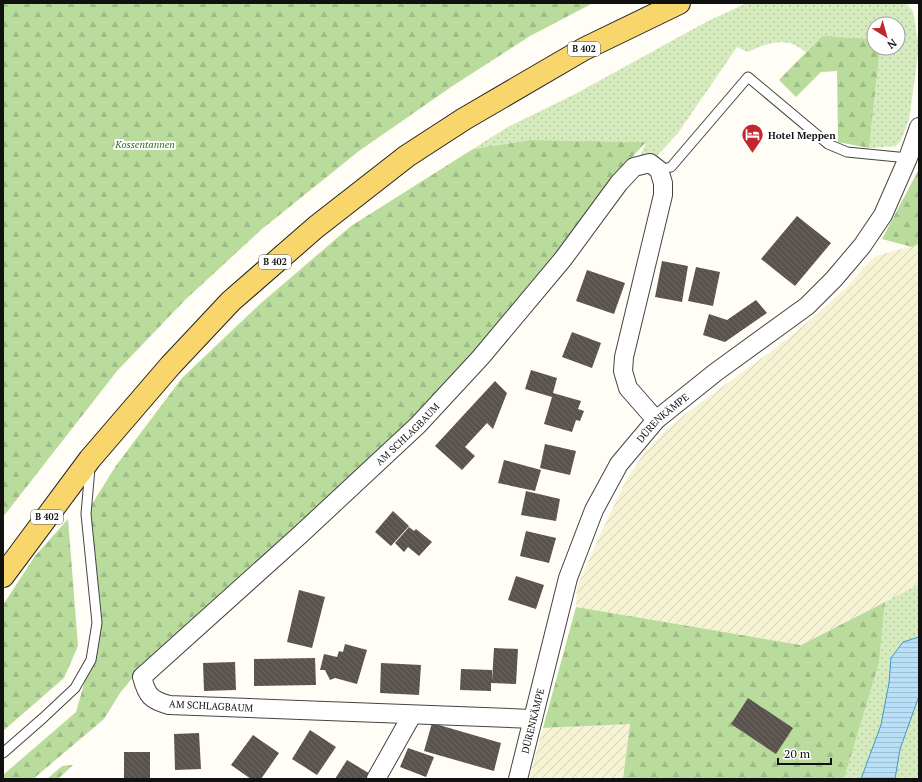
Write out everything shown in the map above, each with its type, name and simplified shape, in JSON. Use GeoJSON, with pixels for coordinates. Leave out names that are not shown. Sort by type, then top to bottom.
{"type":"FeatureCollection","features":[{"type":"Feature","properties":{"kind":"main road","name":"B 402"},"geometry":{"type":"LineString","coordinates":[[3,576],[90,459],[170,366],[231,301],[316,227],[407,156],[464,119],[584,49],[679,3]]}},
{"type":"Feature","properties":{"kind":"street","name":"DÜRENKÄMPE"},"geometry":{"type":"LineString","coordinates":[[518,779],[568,578],[594,510],[619,464],[656,420],[716,372],[807,306],[834,279],[862,246],[883,215],[908,158],[919,127]]}},
{"type":"Feature","properties":{"kind":"street","name":"AM SCHLAGBAUM"},"geometry":{"type":"LineString","coordinates":[[533,719],[169,705],[150,697],[145,688],[142,677],[301,534],[418,425],[481,357],[558,266],[620,183],[634,167],[650,164],[659,170]]}},
{"type":"Feature","properties":{"kind":"street"},"geometry":{"type":"LineString","coordinates":[[656,420],[628,388],[623,371],[624,357],[663,195],[663,184],[659,170]]}},
{"type":"Feature","properties":{"kind":"street"},"geometry":{"type":"LineString","coordinates":[[376,779],[412,715]]}},
{"type":"Feature","properties":{"kind":"lane"},"geometry":{"type":"LineString","coordinates":[[659,170],[671,167],[748,77],[828,144],[847,152],[908,158]]}},
{"type":"Feature","properties":{"kind":"lane"},"geometry":{"type":"LineString","coordinates":[[3,753],[74,688],[91,660],[97,623],[86,514],[90,459]]}},
{"type":"Feature","properties":{"kind":"shaded area"},"geometry":{"type":"Polygon","coordinates":[[[919,244],[919,584],[801,645],[576,607],[577,587],[625,482],[644,453],[667,429],[692,409],[773,350],[809,321],[847,287],[876,256],[919,244]]]}},
{"type":"Feature","properties":{"kind":"shaded area"},"geometry":{"type":"Polygon","coordinates":[[[630,724],[623,779],[529,779],[543,728],[630,724]]]}},
{"type":"Feature","properties":{"kind":"green space","name":"Kossentannen"},"geometry":{"type":"Polygon","coordinates":[[[3,3],[593,3],[530,36],[451,87],[359,151],[262,229],[186,299],[117,371],[3,517],[3,3]]]}},
{"type":"Feature","properties":{"kind":"green space"},"geometry":{"type":"Polygon","coordinates":[[[747,3],[906,3],[913,11],[919,47],[909,120],[901,140],[896,146],[869,148],[879,56],[906,56],[906,16],[866,16],[866,39],[822,36],[806,52],[793,44],[784,42],[768,44],[748,52],[737,47],[678,133],[656,157],[643,159],[641,154],[646,142],[530,140],[473,149],[506,128],[577,93],[708,21],[747,3]]]}},
{"type":"Feature","properties":{"kind":"green space"},"geometry":{"type":"Polygon","coordinates":[[[822,36],[866,39],[866,56],[879,56],[869,148],[838,142],[837,71],[821,72],[796,97],[779,80],[822,36]]]}},
{"type":"Feature","properties":{"kind":"green space"},"geometry":{"type":"Polygon","coordinates":[[[530,140],[646,142],[622,168],[561,253],[478,353],[279,544],[144,664],[120,693],[104,719],[33,779],[3,779],[3,775],[76,712],[91,660],[97,623],[86,514],[115,467],[182,378],[260,304],[351,226],[473,149],[530,140]]]}},
{"type":"Feature","properties":{"kind":"green space"},"geometry":{"type":"Polygon","coordinates":[[[919,169],[919,244],[912,247],[882,239],[919,169]]]}},
{"type":"Feature","properties":{"kind":"green space"},"geometry":{"type":"Polygon","coordinates":[[[68,519],[78,646],[64,678],[3,731],[3,605],[35,556],[68,519]]]}},
{"type":"Feature","properties":{"kind":"green space"},"geometry":{"type":"Polygon","coordinates":[[[919,584],[919,779],[844,779],[879,663],[885,602],[919,584]]]}},
{"type":"Feature","properties":{"kind":"green space"},"geometry":{"type":"Polygon","coordinates":[[[885,602],[879,663],[844,779],[623,779],[630,724],[543,728],[576,607],[801,645],[885,602]]]}},
{"type":"Feature","properties":{"kind":"green space"},"geometry":{"type":"Polygon","coordinates":[[[73,765],[58,779],[47,779],[62,766],[73,765]]]}},
{"type":"Feature","properties":{"kind":"water"},"geometry":{"type":"Polygon","coordinates":[[[919,637],[919,696],[900,749],[895,779],[861,779],[881,725],[889,683],[891,658],[903,642],[919,637]]]}},
{"type":"Feature","properties":{"kind":"building"},"geometry":{"type":"Polygon","coordinates":[[[797,216],[831,243],[795,286],[761,259],[797,216]]]}},
{"type":"Feature","properties":{"kind":"building"},"geometry":{"type":"Polygon","coordinates":[[[662,261],[688,266],[682,302],[655,297],[662,261]]]}},
{"type":"Feature","properties":{"kind":"building"},"geometry":{"type":"Polygon","coordinates":[[[696,267],[720,272],[713,306],[688,301],[696,267]]]}},
{"type":"Feature","properties":{"kind":"building"},"geometry":{"type":"Polygon","coordinates":[[[587,270],[625,283],[614,314],[576,301],[587,270]]]}},
{"type":"Feature","properties":{"kind":"building"},"geometry":{"type":"Polygon","coordinates":[[[756,300],[767,313],[725,342],[703,335],[709,314],[727,320],[756,300]]]}},
{"type":"Feature","properties":{"kind":"building"},"geometry":{"type":"Polygon","coordinates":[[[572,332],[601,343],[592,368],[562,357],[572,332]]]}},
{"type":"Feature","properties":{"kind":"building"},"geometry":{"type":"Polygon","coordinates":[[[531,370],[557,378],[553,393],[581,401],[578,409],[584,411],[580,421],[576,420],[572,432],[544,424],[552,397],[525,389],[531,370]]]}},
{"type":"Feature","properties":{"kind":"building"},"geometry":{"type":"Polygon","coordinates":[[[495,381],[507,393],[493,429],[487,423],[465,447],[475,456],[462,470],[435,446],[495,381]]]}},
{"type":"Feature","properties":{"kind":"building"},"geometry":{"type":"Polygon","coordinates":[[[545,444],[576,451],[570,475],[540,468],[545,444]]]}},
{"type":"Feature","properties":{"kind":"building"},"geometry":{"type":"Polygon","coordinates":[[[504,460],[541,470],[535,491],[498,483],[504,460]]]}},
{"type":"Feature","properties":{"kind":"building"},"geometry":{"type":"Polygon","coordinates":[[[526,491],[560,499],[556,521],[521,515],[526,491]]]}},
{"type":"Feature","properties":{"kind":"building"},"geometry":{"type":"Polygon","coordinates":[[[393,511],[409,526],[391,546],[375,532],[393,511]]]}},
{"type":"Feature","properties":{"kind":"building"},"geometry":{"type":"Polygon","coordinates":[[[409,527],[414,531],[416,529],[432,542],[419,556],[408,547],[404,552],[395,543],[409,527]]]}},
{"type":"Feature","properties":{"kind":"building"},"geometry":{"type":"Polygon","coordinates":[[[526,531],[556,538],[549,563],[520,556],[526,531]]]}},
{"type":"Feature","properties":{"kind":"building"},"geometry":{"type":"Polygon","coordinates":[[[516,576],[544,585],[536,609],[508,600],[516,576]]]}},
{"type":"Feature","properties":{"kind":"building"},"geometry":{"type":"Polygon","coordinates":[[[299,590],[325,597],[312,648],[287,642],[299,590]]]}},
{"type":"Feature","properties":{"kind":"building"},"geometry":{"type":"Polygon","coordinates":[[[345,644],[367,650],[357,684],[335,678],[330,680],[325,670],[320,670],[324,654],[337,657],[339,651],[343,652],[345,644]]]}},
{"type":"Feature","properties":{"kind":"building"},"geometry":{"type":"Polygon","coordinates":[[[494,648],[518,649],[516,684],[491,683],[491,691],[460,690],[461,669],[492,670],[492,681],[494,648]]]}},
{"type":"Feature","properties":{"kind":"building"},"geometry":{"type":"Polygon","coordinates":[[[315,658],[316,685],[254,686],[254,659],[315,658]]]}},
{"type":"Feature","properties":{"kind":"building"},"geometry":{"type":"Polygon","coordinates":[[[235,662],[236,690],[204,691],[203,663],[235,662]]]}},
{"type":"Feature","properties":{"kind":"building"},"geometry":{"type":"Polygon","coordinates":[[[381,663],[421,665],[419,695],[380,693],[381,663]]]}},
{"type":"Feature","properties":{"kind":"building"},"geometry":{"type":"Polygon","coordinates":[[[748,698],[793,728],[776,754],[731,724],[748,698]]]}},
{"type":"Feature","properties":{"kind":"building"},"geometry":{"type":"Polygon","coordinates":[[[432,723],[501,743],[494,771],[424,751],[432,723]]]}},
{"type":"Feature","properties":{"kind":"building"},"geometry":{"type":"Polygon","coordinates":[[[310,730],[336,747],[317,775],[292,759],[310,730]]]}},
{"type":"Feature","properties":{"kind":"building"},"geometry":{"type":"Polygon","coordinates":[[[199,733],[201,769],[175,770],[174,734],[199,733]]]}},
{"type":"Feature","properties":{"kind":"building"},"geometry":{"type":"Polygon","coordinates":[[[253,735],[279,753],[261,779],[251,779],[231,765],[253,735]]]}},
{"type":"Feature","properties":{"kind":"building"},"geometry":{"type":"Polygon","coordinates":[[[408,748],[434,757],[426,777],[400,767],[408,748]]]}},
{"type":"Feature","properties":{"kind":"building"},"geometry":{"type":"Polygon","coordinates":[[[124,752],[150,752],[150,779],[124,779],[124,752]]]}},
{"type":"Feature","properties":{"kind":"building"},"geometry":{"type":"Polygon","coordinates":[[[347,760],[372,775],[370,779],[335,779],[347,760]]]}},
{"type":"Feature","properties":{"kind":"place","name":"Hotel Meppen"},"geometry":{"type":"Point","coordinates":[752,154]}}]}
